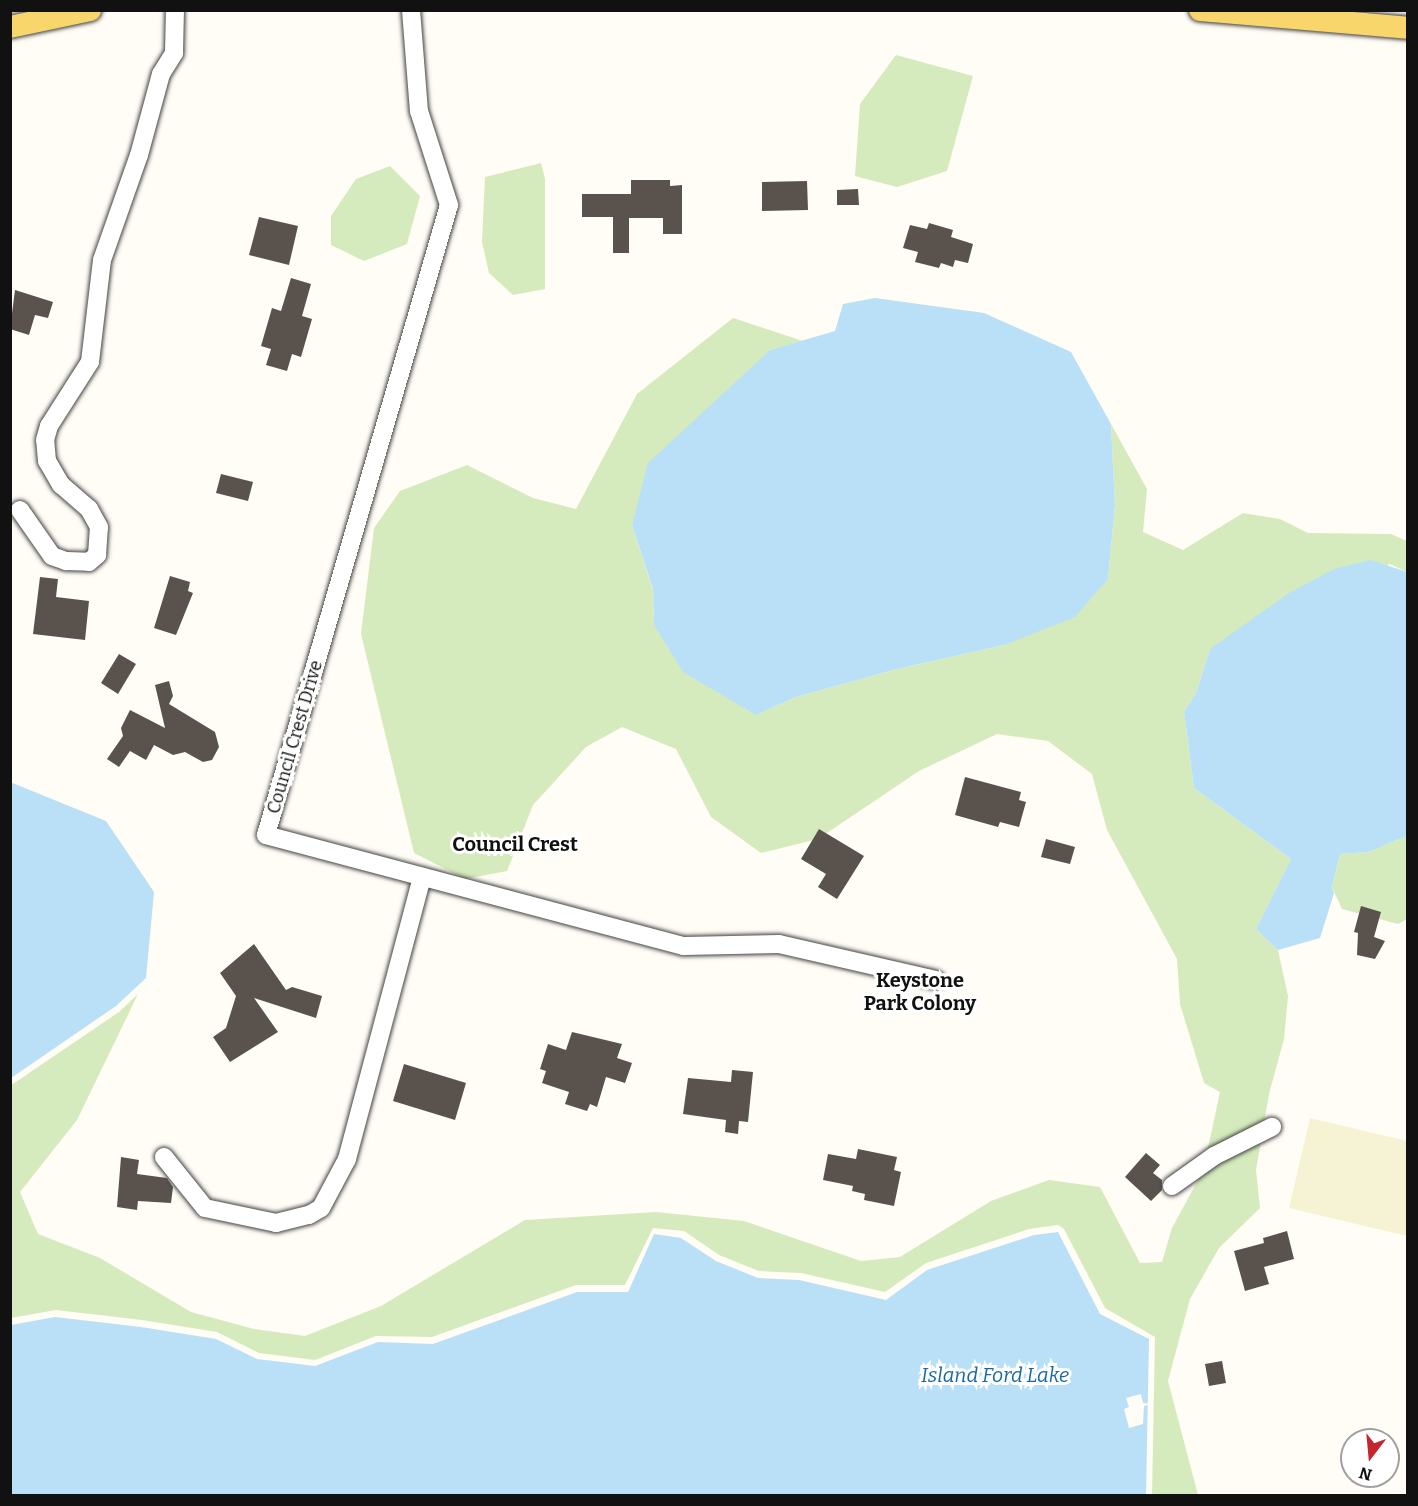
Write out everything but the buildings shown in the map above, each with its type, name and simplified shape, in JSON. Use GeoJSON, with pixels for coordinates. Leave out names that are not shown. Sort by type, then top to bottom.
{"type":"FeatureCollection","features":[{"type":"Feature","properties":{"kind":"main road"},"geometry":{"type":"LineString","coordinates":[[10,27],[90,10]]}},
{"type":"Feature","properties":{"kind":"main road"},"geometry":{"type":"LineString","coordinates":[[1200,10],[1407,28]]}},
{"type":"Feature","properties":{"kind":"street"},"geometry":{"type":"LineString","coordinates":[[20,510],[52,556],[66,561],[89,562],[97,555],[99,527],[89,509],[61,485],[47,461],[45,440],[49,426],[90,362],[99,273],[161,74],[174,53],[175,10]]}},
{"type":"Feature","properties":{"kind":"street","name":"Council Crest Drive"},"geometry":{"type":"LineString","coordinates":[[411,10],[419,111],[450,205],[266,835],[684,946],[779,944],[936,980]]}},
{"type":"Feature","properties":{"kind":"street"},"geometry":{"type":"LineString","coordinates":[[165,1157],[205,1208],[276,1223],[309,1215],[321,1208],[346,1159],[422,876]]}},
{"type":"Feature","properties":{"kind":"street"},"geometry":{"type":"LineString","coordinates":[[1172,1186],[1215,1156],[1272,1127]]}},
{"type":"Feature","properties":{"kind":"shaded area"},"geometry":{"type":"Polygon","coordinates":[[[1310,1118],[1407,1141],[1407,1236],[1289,1208],[1310,1118]]]}},
{"type":"Feature","properties":{"kind":"green space"},"geometry":{"type":"Polygon","coordinates":[[[896,55],[973,76],[947,171],[897,187],[855,176],[860,104],[896,55]]]}},
{"type":"Feature","properties":{"kind":"green space"},"geometry":{"type":"Polygon","coordinates":[[[541,163],[545,179],[545,289],[513,295],[489,273],[482,242],[485,177],[541,163]]]}},
{"type":"Feature","properties":{"kind":"green space"},"geometry":{"type":"Polygon","coordinates":[[[390,166],[420,196],[407,244],[364,261],[331,245],[331,216],[356,179],[390,166]]]}},
{"type":"Feature","properties":{"kind":"green space"},"geometry":{"type":"Polygon","coordinates":[[[733,318],[803,341],[770,350],[632,525],[653,590],[654,625],[756,715],[796,697],[897,669],[1004,645],[1108,579],[1115,506],[1111,424],[1147,489],[1143,532],[1183,550],[1243,513],[1280,519],[1308,533],[1391,534],[1407,541],[1407,572],[1390,564],[1210,649],[1196,693],[1184,712],[1194,788],[1291,859],[1256,929],[1278,950],[1288,996],[1284,1039],[1269,1094],[1256,1170],[1260,1208],[1219,1248],[1190,1299],[1168,1381],[1198,1495],[1152,1495],[1155,1337],[1105,1308],[1064,1229],[1058,1225],[1029,1229],[926,1263],[885,1292],[801,1273],[759,1271],[719,1255],[684,1231],[653,1228],[625,1285],[576,1285],[432,1337],[376,1336],[315,1360],[259,1353],[217,1332],[142,1320],[56,1310],[11,1318],[10,1086],[119,1012],[138,994],[77,1120],[20,1192],[38,1234],[100,1258],[191,1312],[254,1329],[305,1336],[381,1306],[525,1220],[656,1212],[744,1221],[861,1261],[900,1257],[991,1201],[1049,1180],[1100,1187],[1140,1263],[1162,1262],[1172,1228],[1203,1171],[1220,1092],[1204,1083],[1180,1004],[1177,959],[1107,830],[1092,774],[1048,741],[997,734],[919,771],[818,839],[761,853],[711,817],[676,749],[622,727],[586,747],[533,805],[507,871],[465,879],[414,853],[361,634],[374,528],[400,491],[467,465],[533,498],[576,509],[637,394],[733,318]]]}},
{"type":"Feature","properties":{"kind":"green space"},"geometry":{"type":"Polygon","coordinates":[[[1407,836],[1407,919],[1398,924],[1342,909],[1332,887],[1340,854],[1368,852],[1407,836]]]}},
{"type":"Feature","properties":{"kind":"water"},"geometry":{"type":"Polygon","coordinates":[[[875,298],[984,313],[1071,352],[1111,424],[1115,506],[1108,579],[1075,617],[1004,645],[897,669],[796,697],[756,715],[683,672],[654,625],[653,589],[632,525],[648,463],[770,350],[835,331],[843,304],[875,298]]]}},
{"type":"Feature","properties":{"kind":"water"},"geometry":{"type":"Polygon","coordinates":[[[1371,560],[1407,572],[1407,836],[1368,852],[1340,854],[1332,887],[1334,893],[1320,938],[1278,950],[1256,929],[1291,859],[1194,788],[1184,712],[1196,693],[1210,649],[1289,593],[1334,569],[1371,560]]]}},
{"type":"Feature","properties":{"kind":"water"},"geometry":{"type":"Polygon","coordinates":[[[10,782],[106,821],[154,892],[146,978],[116,1006],[11,1078],[10,782]]]}},
{"type":"Feature","properties":{"kind":"water","name":"Island Ford Lake"},"geometry":{"type":"Polygon","coordinates":[[[1058,1232],[1100,1314],[1149,1339],[1146,1495],[11,1496],[11,1325],[55,1317],[141,1327],[216,1339],[257,1359],[315,1366],[378,1342],[433,1344],[577,1292],[628,1292],[654,1234],[681,1238],[716,1261],[758,1278],[799,1280],[886,1300],[927,1270],[1034,1235],[1058,1232]]]}},
{"type":"Feature","properties":{"kind":"pier"},"geometry":{"type":"Polygon","coordinates":[[[1141,1394],[1143,1403],[1151,1404],[1144,1406],[1143,1424],[1129,1428],[1124,1409],[1129,1407],[1126,1398],[1141,1394]]]}},
{"type":"Feature","properties":{"kind":"district","name":"Council Crest"},"geometry":{"type":"Point","coordinates":[515,844]}},
{"type":"Feature","properties":{"kind":"district","name":"Keystone Park Colony"},"geometry":{"type":"Point","coordinates":[920,992]}}]}
